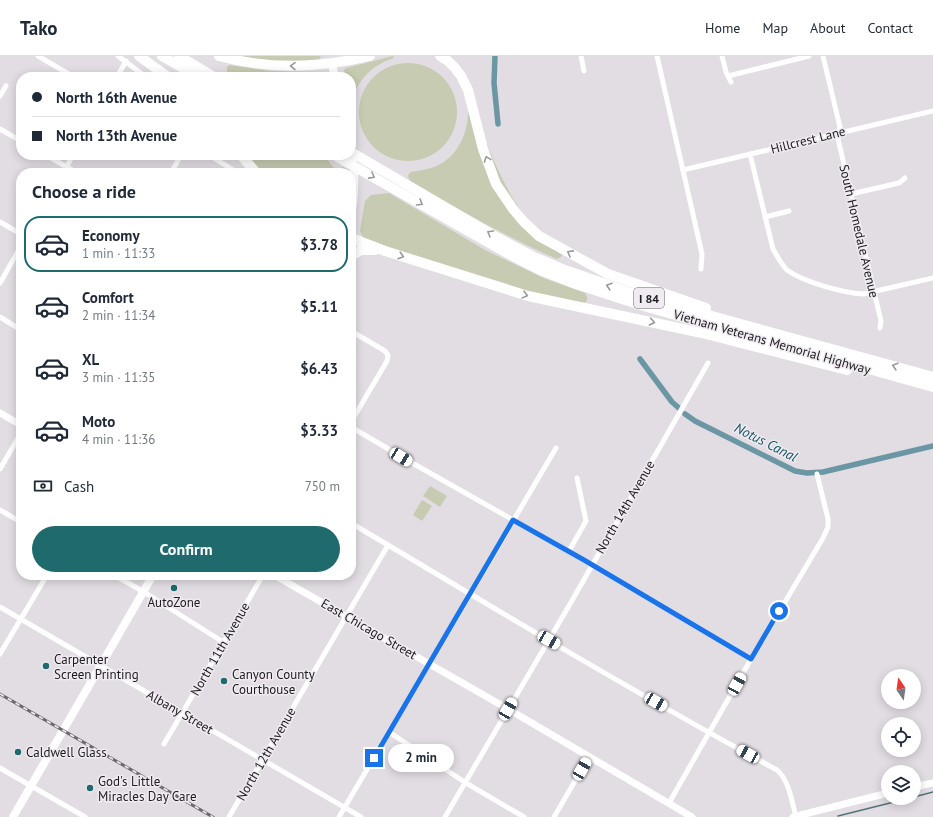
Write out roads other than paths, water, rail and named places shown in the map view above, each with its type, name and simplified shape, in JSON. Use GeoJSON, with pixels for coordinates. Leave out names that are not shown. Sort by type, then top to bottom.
{"type":"FeatureCollection","features":[{"type":"Feature","properties":{"kind":"highway"},"geometry":{"type":"LineString","coordinates":[[140,56],[161,72]]}},
{"type":"Feature","properties":{"kind":"highway"},"geometry":{"type":"LineString","coordinates":[[162,56],[189,72]]}},
{"type":"Feature","properties":{"kind":"highway"},"geometry":{"type":"LineString","coordinates":[[179,56],[206,72]]}},
{"type":"Feature","properties":{"kind":"highway"},"geometry":{"type":"LineString","coordinates":[[219,56],[248,63],[306,66],[332,64],[370,56]]}},
{"type":"Feature","properties":{"kind":"highway"},"geometry":{"type":"LineString","coordinates":[[440,56],[455,68],[468,90],[483,149],[496,184],[513,209],[539,236],[608,274],[718,312],[749,325]]}},
{"type":"Feature","properties":{"kind":"highway","name":"Vietnam Veterans Memorial Highway"},"geometry":{"type":"LineString","coordinates":[[356,156],[498,238],[532,256],[565,270],[644,297],[933,377]]}},
{"type":"Feature","properties":{"kind":"highway"},"geometry":{"type":"LineString","coordinates":[[245,160],[252,168]]}},
{"type":"Feature","properties":{"kind":"highway","name":"Vietnam Veterans Memorial Highway"},"geometry":{"type":"LineString","coordinates":[[343,160],[507,254],[540,270],[576,284],[647,307],[933,387]]}},
{"type":"Feature","properties":{"kind":"highway"},"geometry":{"type":"LineString","coordinates":[[356,240],[386,251],[528,296],[702,333],[933,392]]}},
{"type":"Feature","properties":{"kind":"highway"},"geometry":{"type":"LineString","coordinates":[[356,252],[366,249],[386,251]]}},
{"type":"Feature","properties":{"kind":"main road"},"geometry":{"type":"LineString","coordinates":[[332,64],[333,72]]}},
{"type":"Feature","properties":{"kind":"main road"},"geometry":{"type":"LineString","coordinates":[[13,817],[151,580]]}},
{"type":"Feature","properties":{"kind":"street"},"geometry":{"type":"LineString","coordinates":[[38,56],[65,72]]}},
{"type":"Feature","properties":{"kind":"street"},"geometry":{"type":"LineString","coordinates":[[118,56],[140,72]]}},
{"type":"Feature","properties":{"kind":"street"},"geometry":{"type":"LineString","coordinates":[[581,56],[584,71]]}},
{"type":"Feature","properties":{"kind":"street"},"geometry":{"type":"LineString","coordinates":[[656,56],[703,256],[701,269]]}},
{"type":"Feature","properties":{"kind":"street"},"geometry":{"type":"LineString","coordinates":[[722,56],[731,82]]}},
{"type":"Feature","properties":{"kind":"street"},"geometry":{"type":"LineString","coordinates":[[728,76],[788,58],[809,56]]}},
{"type":"Feature","properties":{"kind":"street","name":"South Homedale Avenue"},"geometry":{"type":"LineString","coordinates":[[823,56],[840,127],[838,139],[881,321],[880,328]]}},
{"type":"Feature","properties":{"kind":"street"},"geometry":{"type":"LineString","coordinates":[[120,72],[126,61]]}},
{"type":"Feature","properties":{"kind":"street"},"geometry":{"type":"LineString","coordinates":[[0,96],[6,86]]}},
{"type":"Feature","properties":{"kind":"street","name":"Hillcrest Lane"},"geometry":{"type":"LineString","coordinates":[[683,170],[933,110]]}},
{"type":"Feature","properties":{"kind":"street"},"geometry":{"type":"LineString","coordinates":[[0,128],[16,138]]}},
{"type":"Feature","properties":{"kind":"street"},"geometry":{"type":"LineString","coordinates":[[750,154],[773,249],[787,269],[802,278],[824,286],[857,294],[874,292],[933,278]]}},
{"type":"Feature","properties":{"kind":"street"},"geometry":{"type":"LineString","coordinates":[[54,160],[66,167],[70,160]]}},
{"type":"Feature","properties":{"kind":"street"},"geometry":{"type":"LineString","coordinates":[[217,160],[230,168]]}},
{"type":"Feature","properties":{"kind":"street"},"geometry":{"type":"LineString","coordinates":[[851,194],[899,183],[905,178]]}},
{"type":"Feature","properties":{"kind":"street"},"geometry":{"type":"LineString","coordinates":[[766,217],[789,211]]}},
{"type":"Feature","properties":{"kind":"street"},"geometry":{"type":"LineString","coordinates":[[0,222],[16,231]]}},
{"type":"Feature","properties":{"kind":"street"},"geometry":{"type":"LineString","coordinates":[[0,283],[16,255]]}},
{"type":"Feature","properties":{"kind":"street"},"geometry":{"type":"LineString","coordinates":[[0,317],[16,327]]}},
{"type":"Feature","properties":{"kind":"street"},"geometry":{"type":"LineString","coordinates":[[356,334],[385,351],[388,356],[356,413]]}},
{"type":"Feature","properties":{"kind":"street","name":"North 14th Avenue"},"geometry":{"type":"LineString","coordinates":[[445,817],[692,394],[708,363]]}},
{"type":"Feature","properties":{"kind":"street"},"geometry":{"type":"LineString","coordinates":[[0,413],[16,422]]}},
{"type":"Feature","properties":{"kind":"street"},"geometry":{"type":"LineString","coordinates":[[356,430],[568,551],[751,659]]}},
{"type":"Feature","properties":{"kind":"street"},"geometry":{"type":"LineString","coordinates":[[0,469],[16,442]]}},
{"type":"Feature","properties":{"kind":"street"},"geometry":{"type":"LineString","coordinates":[[339,817],[556,448]]}},
{"type":"Feature","properties":{"kind":"street"},"geometry":{"type":"LineString","coordinates":[[669,803],[828,527],[828,519],[818,474]]}},
{"type":"Feature","properties":{"kind":"street"},"geometry":{"type":"LineString","coordinates":[[568,551],[586,521],[577,478]]}},
{"type":"Feature","properties":{"kind":"street"},"geometry":{"type":"LineString","coordinates":[[0,510],[16,519]]}},
{"type":"Feature","properties":{"kind":"street"},"geometry":{"type":"LineString","coordinates":[[356,527],[549,640],[776,770],[783,776],[787,783],[794,817],[881,796]]}},
{"type":"Feature","properties":{"kind":"street","name":"North 12th Avenue"},"geometry":{"type":"LineString","coordinates":[[229,817],[388,545]]}},
{"type":"Feature","properties":{"kind":"street"},"geometry":{"type":"LineString","coordinates":[[0,654],[44,580]]}},
{"type":"Feature","properties":{"kind":"street"},"geometry":{"type":"LineString","coordinates":[[123,580],[223,642]]}},
{"type":"Feature","properties":{"kind":"street","name":"North 11th Avenue"},"geometry":{"type":"LineString","coordinates":[[164,744],[259,580]]}},
{"type":"Feature","properties":{"kind":"street","name":"East Chicago Street"},"geometry":{"type":"LineString","coordinates":[[283,580],[508,709],[692,817]]}},
{"type":"Feature","properties":{"kind":"street","name":"Albany Street"},"geometry":{"type":"LineString","coordinates":[[0,607],[361,817]]}},
{"type":"Feature","properties":{"kind":"street"},"geometry":{"type":"LineString","coordinates":[[389,732],[466,783],[524,817]]}},
{"type":"Feature","properties":{"kind":"street"},"geometry":{"type":"LineString","coordinates":[[554,817],[589,757]]}},
{"type":"Feature","properties":{"kind":"street"},"geometry":{"type":"LineString","coordinates":[[0,768],[85,817]]}},
{"type":"Feature","properties":{"kind":"street"},"geometry":{"type":"LineString","coordinates":[[921,786],[933,783]]}},
{"type":"Feature","properties":{"kind":"waterway","name":"Notus Canal"},"geometry":{"type":"LineString","coordinates":[[495,56],[494,83],[498,124]]}},
{"type":"Feature","properties":{"kind":"waterway","name":"Notus Canal"},"geometry":{"type":"LineString","coordinates":[[640,359],[672,402],[680,409]]}},
{"type":"Feature","properties":{"kind":"waterway","name":"Notus Canal"},"geometry":{"type":"LineString","coordinates":[[685,414],[695,421],[795,471],[807,473],[823,472],[933,446]]}},
{"type":"Feature","properties":{"kind":"waterway"},"geometry":{"type":"LineString","coordinates":[[921,795],[933,792]]}},
{"type":"Feature","properties":{"kind":"waterway"},"geometry":{"type":"LineString","coordinates":[[838,816],[882,805]]}},
{"type":"Feature","properties":{"kind":"railway"},"geometry":{"type":"LineString","coordinates":[[0,694],[213,817]]}},
{"type":"Feature","properties":{"kind":"place","name":"AutoZone"},"geometry":{"type":"Point","coordinates":[174,588]}},
{"type":"Feature","properties":{"kind":"place","name":"Carpenter Screen Printing"},"geometry":{"type":"Point","coordinates":[46,666]}},
{"type":"Feature","properties":{"kind":"place","name":"Canyon County Courthouse"},"geometry":{"type":"Point","coordinates":[224,681]}},
{"type":"Feature","properties":{"kind":"place","name":"Caldwell Glass"},"geometry":{"type":"Point","coordinates":[18,752]}},
{"type":"Feature","properties":{"kind":"place","name":"God's Little Miracles Day Care"},"geometry":{"type":"Point","coordinates":[90,788]}}]}
